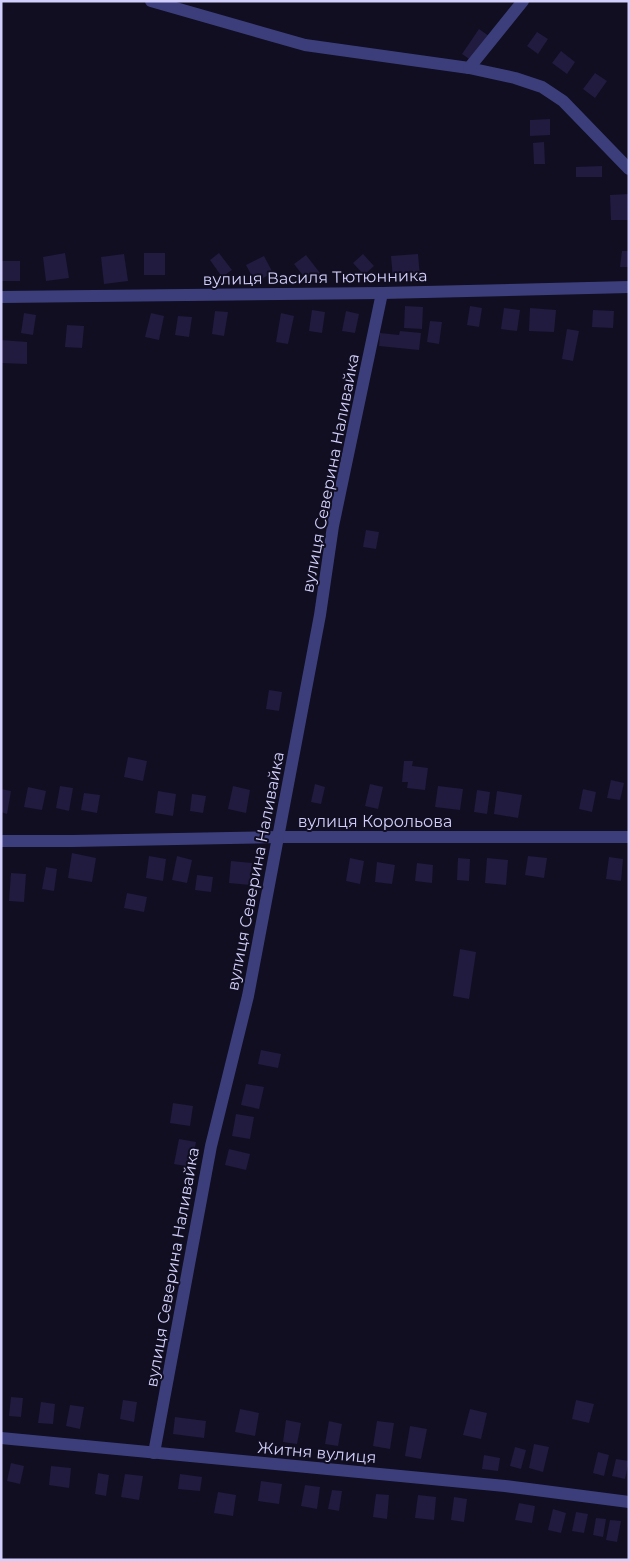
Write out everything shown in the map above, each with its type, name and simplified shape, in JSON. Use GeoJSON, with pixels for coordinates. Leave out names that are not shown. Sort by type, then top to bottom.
{"type":"FeatureCollection","features":[{"type":"Feature","properties":{"kind":"street"},"geometry":{"type":"LineString","coordinates":[[151,1],[305,45],[469,68],[514,78],[542,87],[563,101],[629,169]]}},
{"type":"Feature","properties":{"kind":"street"},"geometry":{"type":"LineString","coordinates":[[469,68],[523,1]]}},
{"type":"Feature","properties":{"kind":"street","name":"вулиця Василя Тютюнника"},"geometry":{"type":"LineString","coordinates":[[1,297],[382,294],[629,288]]}},
{"type":"Feature","properties":{"kind":"street","name":"вулиця Северина Наливайка"},"geometry":{"type":"LineString","coordinates":[[154,1453],[211,1146],[248,996],[320,615],[333,526],[382,294]]}},
{"type":"Feature","properties":{"kind":"street","name":"вулиця Корольова"},"geometry":{"type":"LineString","coordinates":[[1,841],[278,837],[629,837]]}},
{"type":"Feature","properties":{"kind":"street","name":"Житня вулиця"},"geometry":{"type":"LineString","coordinates":[[1,1438],[505,1486],[629,1502]]}},
{"type":"Feature","properties":{"kind":"building"},"geometry":{"type":"Polygon","coordinates":[[[479,29],[489,36],[472,61],[462,54],[479,29]]]}},
{"type":"Feature","properties":{"kind":"building"},"geometry":{"type":"Polygon","coordinates":[[[537,32],[548,39],[538,54],[527,46],[537,32]]]}},
{"type":"Feature","properties":{"kind":"building"},"geometry":{"type":"Polygon","coordinates":[[[561,51],[575,62],[567,74],[552,63],[561,51]]]}},
{"type":"Feature","properties":{"kind":"building"},"geometry":{"type":"Polygon","coordinates":[[[595,73],[607,81],[595,98],[583,89],[595,73]]]}},
{"type":"Feature","properties":{"kind":"building"},"geometry":{"type":"Polygon","coordinates":[[[550,119],[550,135],[530,136],[530,120],[550,119]]]}},
{"type":"Feature","properties":{"kind":"building"},"geometry":{"type":"Polygon","coordinates":[[[544,142],[545,164],[534,164],[533,143],[544,142]]]}},
{"type":"Feature","properties":{"kind":"building"},"geometry":{"type":"Polygon","coordinates":[[[602,166],[602,177],[576,177],[576,167],[602,166]]]}},
{"type":"Feature","properties":{"kind":"building"},"geometry":{"type":"Polygon","coordinates":[[[629,194],[629,220],[611,220],[610,195],[629,194]]]}},
{"type":"Feature","properties":{"kind":"building"},"geometry":{"type":"Polygon","coordinates":[[[622,251],[629,251],[629,267],[620,267],[622,251]]]}},
{"type":"Feature","properties":{"kind":"building"},"geometry":{"type":"Polygon","coordinates":[[[65,253],[69,278],[46,281],[43,257],[65,253]]]}},
{"type":"Feature","properties":{"kind":"building"},"geometry":{"type":"Polygon","coordinates":[[[144,253],[165,253],[165,275],[144,275],[144,253]]]}},
{"type":"Feature","properties":{"kind":"building"},"geometry":{"type":"Polygon","coordinates":[[[219,253],[232,270],[222,277],[210,260],[219,253]]]}},
{"type":"Feature","properties":{"kind":"building"},"geometry":{"type":"Polygon","coordinates":[[[124,254],[128,281],[104,284],[101,257],[124,254]]]}},
{"type":"Feature","properties":{"kind":"building"},"geometry":{"type":"Polygon","coordinates":[[[363,254],[374,266],[364,275],[353,263],[363,254]]]}},
{"type":"Feature","properties":{"kind":"building"},"geometry":{"type":"Polygon","coordinates":[[[418,254],[420,277],[393,279],[391,256],[418,254]]]}},
{"type":"Feature","properties":{"kind":"building"},"geometry":{"type":"Polygon","coordinates":[[[306,255],[320,273],[308,282],[294,264],[306,255]]]}},
{"type":"Feature","properties":{"kind":"building"},"geometry":{"type":"Polygon","coordinates":[[[264,256],[273,273],[255,282],[246,265],[264,256]]]}},
{"type":"Feature","properties":{"kind":"building"},"geometry":{"type":"Polygon","coordinates":[[[1,261],[20,261],[20,281],[1,281],[1,261]]]}},
{"type":"Feature","properties":{"kind":"building"},"geometry":{"type":"Polygon","coordinates":[[[405,306],[423,307],[422,329],[404,328],[405,306]]]}},
{"type":"Feature","properties":{"kind":"building"},"geometry":{"type":"Polygon","coordinates":[[[470,306],[482,308],[479,327],[467,325],[470,306]]]}},
{"type":"Feature","properties":{"kind":"building"},"geometry":{"type":"Polygon","coordinates":[[[504,308],[520,310],[517,331],[501,329],[504,308]]]}},
{"type":"Feature","properties":{"kind":"building"},"geometry":{"type":"Polygon","coordinates":[[[530,308],[556,310],[554,332],[529,331],[530,308]]]}},
{"type":"Feature","properties":{"kind":"building"},"geometry":{"type":"Polygon","coordinates":[[[312,310],[325,312],[322,333],[309,331],[312,310]]]}},
{"type":"Feature","properties":{"kind":"building"},"geometry":{"type":"Polygon","coordinates":[[[593,310],[614,311],[613,328],[592,327],[593,310]]]}},
{"type":"Feature","properties":{"kind":"building"},"geometry":{"type":"Polygon","coordinates":[[[215,311],[228,312],[224,336],[212,334],[215,311]]]}},
{"type":"Feature","properties":{"kind":"building"},"geometry":{"type":"Polygon","coordinates":[[[346,311],[359,314],[355,333],[342,331],[346,311]]]}},
{"type":"Feature","properties":{"kind":"building"},"geometry":{"type":"Polygon","coordinates":[[[24,313],[36,315],[33,335],[21,333],[24,313]]]}},
{"type":"Feature","properties":{"kind":"building"},"geometry":{"type":"Polygon","coordinates":[[[151,313],[164,316],[159,340],[145,337],[151,313]]]}},
{"type":"Feature","properties":{"kind":"building"},"geometry":{"type":"Polygon","coordinates":[[[281,313],[294,316],[288,344],[276,342],[281,313]]]}},
{"type":"Feature","properties":{"kind":"building"},"geometry":{"type":"Polygon","coordinates":[[[178,316],[192,317],[189,337],[175,335],[178,316]]]}},
{"type":"Feature","properties":{"kind":"building"},"geometry":{"type":"Polygon","coordinates":[[[430,321],[442,322],[439,344],[427,342],[430,321]]]}},
{"type":"Feature","properties":{"kind":"building"},"geometry":{"type":"Polygon","coordinates":[[[67,325],[84,326],[82,348],[65,347],[67,325]]]}},
{"type":"Feature","properties":{"kind":"building"},"geometry":{"type":"Polygon","coordinates":[[[567,329],[579,331],[573,361],[562,359],[567,329]]]}},
{"type":"Feature","properties":{"kind":"building"},"geometry":{"type":"Polygon","coordinates":[[[400,331],[421,333],[419,350],[379,346],[380,333],[399,335],[400,331]]]}},
{"type":"Feature","properties":{"kind":"building"},"geometry":{"type":"Polygon","coordinates":[[[1,340],[27,342],[27,364],[1,363],[1,340]]]}},
{"type":"Feature","properties":{"kind":"building"},"geometry":{"type":"Polygon","coordinates":[[[366,530],[379,532],[376,549],[363,547],[366,530]]]}},
{"type":"Feature","properties":{"kind":"building"},"geometry":{"type":"Polygon","coordinates":[[[269,690],[282,692],[279,711],[266,709],[269,690]]]}},
{"type":"Feature","properties":{"kind":"building"},"geometry":{"type":"Polygon","coordinates":[[[128,757],[147,761],[143,781],[124,777],[128,757]]]}},
{"type":"Feature","properties":{"kind":"building"},"geometry":{"type":"Polygon","coordinates":[[[404,761],[413,761],[412,766],[428,768],[425,790],[407,788],[408,782],[402,782],[404,761]]]}},
{"type":"Feature","properties":{"kind":"building"},"geometry":{"type":"Polygon","coordinates":[[[611,780],[624,783],[620,800],[607,798],[611,780]]]}},
{"type":"Feature","properties":{"kind":"building"},"geometry":{"type":"Polygon","coordinates":[[[315,784],[325,787],[321,804],[311,802],[315,784]]]}},
{"type":"Feature","properties":{"kind":"building"},"geometry":{"type":"Polygon","coordinates":[[[370,784],[383,787],[378,809],[365,806],[370,784]]]}},
{"type":"Feature","properties":{"kind":"building"},"geometry":{"type":"Polygon","coordinates":[[[60,786],[73,788],[69,811],[56,808],[60,786]]]}},
{"type":"Feature","properties":{"kind":"building"},"geometry":{"type":"Polygon","coordinates":[[[233,786],[250,790],[246,813],[228,809],[233,786]]]}},
{"type":"Feature","properties":{"kind":"building"},"geometry":{"type":"Polygon","coordinates":[[[438,786],[463,789],[460,810],[435,807],[438,786]]]}},
{"type":"Feature","properties":{"kind":"building"},"geometry":{"type":"Polygon","coordinates":[[[28,787],[46,791],[42,810],[24,807],[28,787]]]}},
{"type":"Feature","properties":{"kind":"building"},"geometry":{"type":"Polygon","coordinates":[[[1,789],[11,791],[7,814],[1,812],[1,789]]]}},
{"type":"Feature","properties":{"kind":"building"},"geometry":{"type":"Polygon","coordinates":[[[583,789],[596,792],[592,812],[579,809],[583,789]]]}},
{"type":"Feature","properties":{"kind":"building"},"geometry":{"type":"Polygon","coordinates":[[[477,790],[490,792],[487,814],[474,812],[477,790]]]}},
{"type":"Feature","properties":{"kind":"building"},"geometry":{"type":"Polygon","coordinates":[[[158,791],[176,794],[173,816],[155,813],[158,791]]]}},
{"type":"Feature","properties":{"kind":"building"},"geometry":{"type":"Polygon","coordinates":[[[497,791],[522,795],[518,818],[494,814],[497,791]]]}},
{"type":"Feature","properties":{"kind":"building"},"geometry":{"type":"Polygon","coordinates":[[[84,793],[100,795],[97,813],[81,810],[84,793]]]}},
{"type":"Feature","properties":{"kind":"building"},"geometry":{"type":"Polygon","coordinates":[[[192,794],[206,796],[203,813],[190,811],[192,794]]]}},
{"type":"Feature","properties":{"kind":"building"},"geometry":{"type":"Polygon","coordinates":[[[72,853],[96,858],[92,882],[68,878],[72,853]]]}},
{"type":"Feature","properties":{"kind":"building"},"geometry":{"type":"Polygon","coordinates":[[[149,856],[166,859],[163,881],[146,878],[149,856]]]}},
{"type":"Feature","properties":{"kind":"building"},"geometry":{"type":"Polygon","coordinates":[[[177,856],[192,860],[187,883],[172,880],[177,856]]]}},
{"type":"Feature","properties":{"kind":"building"},"geometry":{"type":"Polygon","coordinates":[[[528,856],[547,858],[544,878],[525,875],[528,856]]]}},
{"type":"Feature","properties":{"kind":"building"},"geometry":{"type":"Polygon","coordinates":[[[609,857],[623,859],[621,881],[606,879],[609,857]]]}},
{"type":"Feature","properties":{"kind":"building"},"geometry":{"type":"Polygon","coordinates":[[[350,858],[364,861],[360,884],[346,881],[350,858]]]}},
{"type":"Feature","properties":{"kind":"building"},"geometry":{"type":"Polygon","coordinates":[[[458,858],[470,859],[469,881],[457,880],[458,858]]]}},
{"type":"Feature","properties":{"kind":"building"},"geometry":{"type":"Polygon","coordinates":[[[487,858],[508,860],[506,885],[485,883],[487,858]]]}},
{"type":"Feature","properties":{"kind":"building"},"geometry":{"type":"Polygon","coordinates":[[[231,861],[252,863],[250,885],[229,883],[231,861]]]}},
{"type":"Feature","properties":{"kind":"building"},"geometry":{"type":"Polygon","coordinates":[[[377,862],[395,865],[392,884],[375,882],[377,862]]]}},
{"type":"Feature","properties":{"kind":"building"},"geometry":{"type":"Polygon","coordinates":[[[417,863],[433,865],[432,883],[415,881],[417,863]]]}},
{"type":"Feature","properties":{"kind":"building"},"geometry":{"type":"Polygon","coordinates":[[[46,867],[57,869],[54,891],[42,889],[46,867]]]}},
{"type":"Feature","properties":{"kind":"building"},"geometry":{"type":"Polygon","coordinates":[[[11,873],[26,874],[24,902],[9,901],[11,873]]]}},
{"type":"Feature","properties":{"kind":"building"},"geometry":{"type":"Polygon","coordinates":[[[197,875],[213,877],[211,892],[195,890],[197,875]]]}},
{"type":"Feature","properties":{"kind":"building"},"geometry":{"type":"Polygon","coordinates":[[[127,893],[147,897],[144,912],[124,908],[127,893]]]}},
{"type":"Feature","properties":{"kind":"building"},"geometry":{"type":"Polygon","coordinates":[[[460,949],[476,952],[469,999],[453,996],[460,949]]]}},
{"type":"Feature","properties":{"kind":"building"},"geometry":{"type":"Polygon","coordinates":[[[261,1050],[281,1054],[278,1068],[258,1064],[261,1050]]]}},
{"type":"Feature","properties":{"kind":"building"},"geometry":{"type":"Polygon","coordinates":[[[246,1084],[264,1087],[259,1109],[241,1105],[246,1084]]]}},
{"type":"Feature","properties":{"kind":"building"},"geometry":{"type":"Polygon","coordinates":[[[173,1103],[193,1106],[190,1126],[170,1123],[173,1103]]]}},
{"type":"Feature","properties":{"kind":"building"},"geometry":{"type":"Polygon","coordinates":[[[236,1114],[254,1117],[250,1139],[232,1136],[236,1114]]]}},
{"type":"Feature","properties":{"kind":"building"},"geometry":{"type":"Polygon","coordinates":[[[179,1139],[196,1142],[191,1167],[174,1164],[179,1139]]]}},
{"type":"Feature","properties":{"kind":"building"},"geometry":{"type":"Polygon","coordinates":[[[229,1149],[250,1154],[246,1170],[225,1165],[229,1149]]]}},
{"type":"Feature","properties":{"kind":"building"},"geometry":{"type":"Polygon","coordinates":[[[11,1397],[23,1398],[21,1417],[9,1416],[11,1397]]]}},
{"type":"Feature","properties":{"kind":"building"},"geometry":{"type":"Polygon","coordinates":[[[123,1400],[137,1402],[134,1422],[120,1419],[123,1400]]]}},
{"type":"Feature","properties":{"kind":"building"},"geometry":{"type":"Polygon","coordinates":[[[576,1400],[594,1404],[589,1423],[572,1419],[576,1400]]]}},
{"type":"Feature","properties":{"kind":"building"},"geometry":{"type":"Polygon","coordinates":[[[41,1402],[55,1404],[53,1424],[38,1423],[41,1402]]]}},
{"type":"Feature","properties":{"kind":"building"},"geometry":{"type":"Polygon","coordinates":[[[70,1405],[84,1407],[80,1429],[66,1426],[70,1405]]]}},
{"type":"Feature","properties":{"kind":"building"},"geometry":{"type":"Polygon","coordinates":[[[240,1409],[259,1413],[255,1436],[235,1432],[240,1409]]]}},
{"type":"Feature","properties":{"kind":"building"},"geometry":{"type":"Polygon","coordinates":[[[470,1409],[487,1413],[481,1439],[463,1435],[470,1409]]]}},
{"type":"Feature","properties":{"kind":"building"},"geometry":{"type":"Polygon","coordinates":[[[175,1417],[206,1421],[204,1438],[173,1434],[175,1417]]]}},
{"type":"Feature","properties":{"kind":"building"},"geometry":{"type":"Polygon","coordinates":[[[286,1420],[301,1423],[297,1444],[283,1442],[286,1420]]]}},
{"type":"Feature","properties":{"kind":"building"},"geometry":{"type":"Polygon","coordinates":[[[329,1421],[342,1424],[338,1446],[325,1444],[329,1421]]]}},
{"type":"Feature","properties":{"kind":"building"},"geometry":{"type":"Polygon","coordinates":[[[377,1421],[394,1423],[390,1449],[373,1446],[377,1421]]]}},
{"type":"Feature","properties":{"kind":"building"},"geometry":{"type":"Polygon","coordinates":[[[410,1426],[427,1429],[421,1459],[405,1456],[410,1426]]]}},
{"type":"Feature","properties":{"kind":"building"},"geometry":{"type":"Polygon","coordinates":[[[534,1444],[549,1447],[543,1472],[529,1468],[534,1444]]]}},
{"type":"Feature","properties":{"kind":"building"},"geometry":{"type":"Polygon","coordinates":[[[515,1447],[526,1450],[521,1469],[510,1466],[515,1447]]]}},
{"type":"Feature","properties":{"kind":"building"},"geometry":{"type":"Polygon","coordinates":[[[598,1452],[609,1455],[604,1476],[593,1473],[598,1452]]]}},
{"type":"Feature","properties":{"kind":"building"},"geometry":{"type":"Polygon","coordinates":[[[484,1455],[500,1458],[498,1471],[482,1469],[484,1455]]]}},
{"type":"Feature","properties":{"kind":"building"},"geometry":{"type":"Polygon","coordinates":[[[616,1459],[629,1461],[625,1479],[612,1476],[616,1459]]]}},
{"type":"Feature","properties":{"kind":"building"},"geometry":{"type":"Polygon","coordinates":[[[11,1463],[24,1466],[20,1484],[7,1481],[11,1463]]]}},
{"type":"Feature","properties":{"kind":"building"},"geometry":{"type":"Polygon","coordinates":[[[51,1466],[71,1468],[69,1488],[49,1485],[51,1466]]]}},
{"type":"Feature","properties":{"kind":"building"},"geometry":{"type":"Polygon","coordinates":[[[98,1473],[109,1475],[106,1496],[95,1494],[98,1473]]]}},
{"type":"Feature","properties":{"kind":"building"},"geometry":{"type":"Polygon","coordinates":[[[125,1474],[143,1476],[139,1500],[121,1497],[125,1474]]]}},
{"type":"Feature","properties":{"kind":"building"},"geometry":{"type":"Polygon","coordinates":[[[180,1474],[202,1477],[200,1491],[178,1489],[180,1474]]]}},
{"type":"Feature","properties":{"kind":"building"},"geometry":{"type":"Polygon","coordinates":[[[261,1481],[282,1484],[279,1504],[258,1501],[261,1481]]]}},
{"type":"Feature","properties":{"kind":"building"},"geometry":{"type":"Polygon","coordinates":[[[305,1485],[320,1487],[317,1509],[301,1506],[305,1485]]]}},
{"type":"Feature","properties":{"kind":"building"},"geometry":{"type":"Polygon","coordinates":[[[332,1490],[342,1491],[339,1511],[328,1509],[332,1490]]]}},
{"type":"Feature","properties":{"kind":"building"},"geometry":{"type":"Polygon","coordinates":[[[218,1492],[236,1495],[233,1516],[214,1513],[218,1492]]]}},
{"type":"Feature","properties":{"kind":"building"},"geometry":{"type":"Polygon","coordinates":[[[376,1494],[389,1495],[387,1519],[373,1517],[376,1494]]]}},
{"type":"Feature","properties":{"kind":"building"},"geometry":{"type":"Polygon","coordinates":[[[418,1495],[436,1497],[434,1520],[415,1518],[418,1495]]]}},
{"type":"Feature","properties":{"kind":"building"},"geometry":{"type":"Polygon","coordinates":[[[454,1497],[467,1499],[464,1522],[451,1520],[454,1497]]]}},
{"type":"Feature","properties":{"kind":"building"},"geometry":{"type":"Polygon","coordinates":[[[519,1503],[535,1506],[532,1523],[515,1520],[519,1503]]]}},
{"type":"Feature","properties":{"kind":"building"},"geometry":{"type":"Polygon","coordinates":[[[553,1509],[566,1513],[561,1533],[548,1530],[553,1509]]]}},
{"type":"Feature","properties":{"kind":"building"},"geometry":{"type":"Polygon","coordinates":[[[576,1512],[588,1514],[584,1533],[572,1531],[576,1512]]]}},
{"type":"Feature","properties":{"kind":"building"},"geometry":{"type":"Polygon","coordinates":[[[596,1518],[606,1519],[603,1537],[593,1535],[596,1518]]]}},
{"type":"Feature","properties":{"kind":"building"},"geometry":{"type":"Polygon","coordinates":[[[610,1520],[621,1521],[617,1542],[606,1540],[610,1520]]]}}]}
